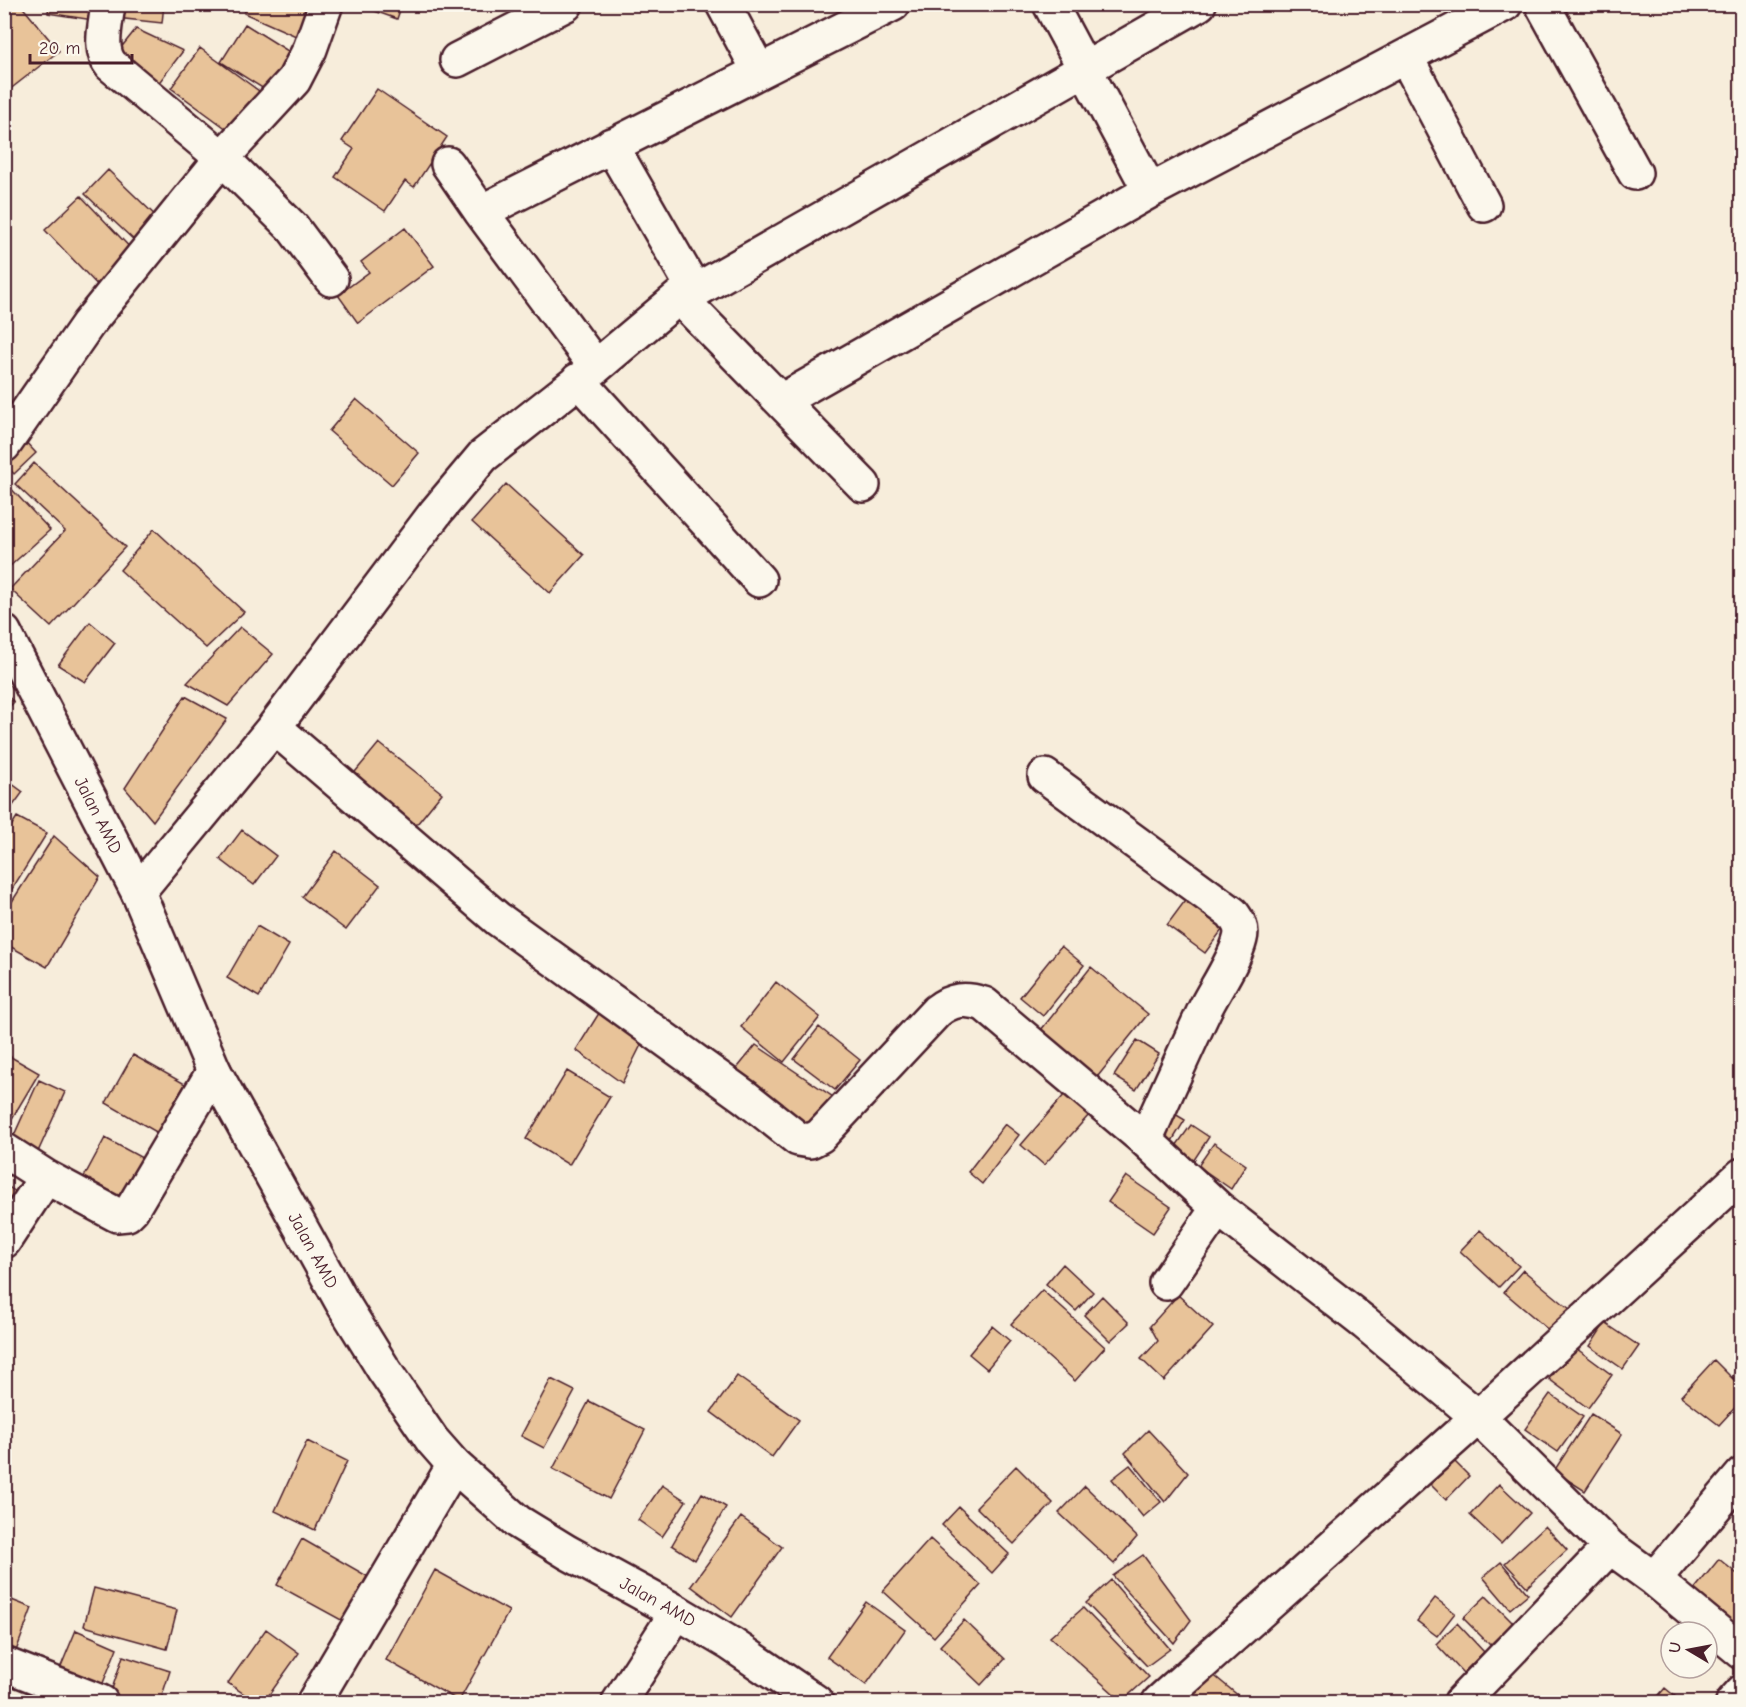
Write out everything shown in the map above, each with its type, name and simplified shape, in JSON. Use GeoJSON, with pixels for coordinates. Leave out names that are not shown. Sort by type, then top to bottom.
{"type":"FeatureCollection","features":[{"type":"Feature","properties":{"kind":"street"},"geometry":{"type":"LineString","coordinates":[[108,4],[104,48],[108,61],[222,158],[293,228],[331,279]]}},
{"type":"Feature","properties":{"kind":"street"},"geometry":{"type":"LineString","coordinates":[[4,445],[88,324],[222,158],[294,80],[310,49],[326,4]]}},
{"type":"Feature","properties":{"kind":"street"},"geometry":{"type":"LineString","coordinates":[[457,60],[566,4]]}},
{"type":"Feature","properties":{"kind":"street"},"geometry":{"type":"LineString","coordinates":[[723,4],[759,71]]}},
{"type":"Feature","properties":{"kind":"street"},"geometry":{"type":"LineString","coordinates":[[481,212],[893,4]]}},
{"type":"Feature","properties":{"kind":"street"},"geometry":{"type":"LineString","coordinates":[[1050,4],[1150,191]]}},
{"type":"Feature","properties":{"kind":"street"},"geometry":{"type":"LineString","coordinates":[[138,892],[274,727],[436,512],[483,456],[687,294],[1200,4]]}},
{"type":"Feature","properties":{"kind":"street"},"geometry":{"type":"LineString","coordinates":[[781,401],[1150,191],[1505,4]]}},
{"type":"Feature","properties":{"kind":"street"},"geometry":{"type":"LineString","coordinates":[[1542,4],[1635,172]]}},
{"type":"Feature","properties":{"kind":"street"},"geometry":{"type":"LineString","coordinates":[[1406,57],[1484,205]]}},
{"type":"Feature","properties":{"kind":"street"},"geometry":{"type":"LineString","coordinates":[[611,145],[687,294],[781,401],[863,485]]}},
{"type":"Feature","properties":{"kind":"street"},"geometry":{"type":"LineString","coordinates":[[448,164],[587,374],[759,580]]}},
{"type":"Feature","properties":{"kind":"street","name":"Jalan AMD"},"geometry":{"type":"LineString","coordinates":[[4,633],[138,892],[214,1071],[363,1337],[416,1419],[454,1465],[518,1522],[540,1537],[731,1644],[816,1702]]}},
{"type":"Feature","properties":{"kind":"street"},"geometry":{"type":"LineString","coordinates":[[274,727],[498,919],[745,1097],[798,1139],[810,1141],[820,1136],[946,1003],[964,1000],[984,1004],[1145,1140],[1218,1208],[1365,1323],[1479,1417],[1610,1547],[1654,1579],[1742,1652]]}},
{"type":"Feature","properties":{"kind":"street"},"geometry":{"type":"LineString","coordinates":[[1045,776],[1232,913],[1241,930],[1235,951],[1145,1140]]}},
{"type":"Feature","properties":{"kind":"street"},"geometry":{"type":"LineString","coordinates":[[4,1150],[46,1177],[117,1215],[127,1214],[214,1071]]}},
{"type":"Feature","properties":{"kind":"street"},"geometry":{"type":"LineString","coordinates":[[1159,1702],[1479,1417],[1742,1175]]}},
{"type":"Feature","properties":{"kind":"street"},"geometry":{"type":"LineString","coordinates":[[4,1241],[46,1177]]}},
{"type":"Feature","properties":{"kind":"street"},"geometry":{"type":"LineString","coordinates":[[1166,1283],[1218,1208]]}},
{"type":"Feature","properties":{"kind":"street"},"geometry":{"type":"LineString","coordinates":[[314,1702],[454,1465]]}},
{"type":"Feature","properties":{"kind":"street"},"geometry":{"type":"LineString","coordinates":[[1654,1579],[1742,1475]]}},
{"type":"Feature","properties":{"kind":"street"},"geometry":{"type":"LineString","coordinates":[[1461,1702],[1610,1547]]}},
{"type":"Feature","properties":{"kind":"street"},"geometry":{"type":"LineString","coordinates":[[619,1702],[677,1612]]}},
{"type":"Feature","properties":{"kind":"street"},"geometry":{"type":"LineString","coordinates":[[4,1664],[100,1702]]}},
{"type":"Feature","properties":{"kind":"street"},"geometry":{"type":"LineString","coordinates":[[1733,1702],[1742,1692]]}},
{"type":"Feature","properties":{"kind":"building"},"geometry":{"type":"Polygon","coordinates":[[[4,4],[20,4],[59,51],[4,94],[4,4]]]}},
{"type":"Feature","properties":{"kind":"building"},"geometry":{"type":"Polygon","coordinates":[[[49,4],[96,4],[93,20],[48,13],[49,4]]]}},
{"type":"Feature","properties":{"kind":"building"},"geometry":{"type":"Polygon","coordinates":[[[118,4],[164,4],[162,23],[116,18],[118,4]]]}},
{"type":"Feature","properties":{"kind":"building"},"geometry":{"type":"Polygon","coordinates":[[[248,4],[310,4],[296,36],[244,13],[248,4]]]}},
{"type":"Feature","properties":{"kind":"building"},"geometry":{"type":"Polygon","coordinates":[[[355,4],[402,4],[397,19],[355,4]]]}},
{"type":"Feature","properties":{"kind":"building"},"geometry":{"type":"Polygon","coordinates":[[[245,24],[296,56],[272,94],[221,62],[245,24]]]}},
{"type":"Feature","properties":{"kind":"building"},"geometry":{"type":"Polygon","coordinates":[[[136,29],[183,51],[151,93],[111,60],[136,29]]]}},
{"type":"Feature","properties":{"kind":"building"},"geometry":{"type":"Polygon","coordinates":[[[200,48],[259,91],[231,132],[171,88],[200,48]]]}},
{"type":"Feature","properties":{"kind":"building"},"geometry":{"type":"Polygon","coordinates":[[[377,89],[447,137],[414,187],[405,181],[385,211],[335,177],[354,149],[342,141],[377,89]]]}},
{"type":"Feature","properties":{"kind":"building"},"geometry":{"type":"Polygon","coordinates":[[[108,170],[160,220],[137,243],[85,194],[108,170]]]}},
{"type":"Feature","properties":{"kind":"building"},"geometry":{"type":"Polygon","coordinates":[[[81,196],[138,256],[103,291],[45,230],[81,196]]]}},
{"type":"Feature","properties":{"kind":"building"},"geometry":{"type":"Polygon","coordinates":[[[405,228],[434,266],[358,323],[338,295],[369,272],[361,262],[405,228]]]}},
{"type":"Feature","properties":{"kind":"building"},"geometry":{"type":"Polygon","coordinates":[[[356,399],[419,453],[392,485],[329,431],[356,399]]]}},
{"type":"Feature","properties":{"kind":"building"},"geometry":{"type":"Polygon","coordinates":[[[22,438],[36,453],[14,474],[4,463],[4,454],[22,438]]]}},
{"type":"Feature","properties":{"kind":"building"},"geometry":{"type":"Polygon","coordinates":[[[34,463],[125,547],[51,627],[10,589],[65,531],[15,484],[34,463]]]}},
{"type":"Feature","properties":{"kind":"building"},"geometry":{"type":"Polygon","coordinates":[[[4,481],[50,530],[9,567],[4,562],[4,481]]]}},
{"type":"Feature","properties":{"kind":"building"},"geometry":{"type":"Polygon","coordinates":[[[506,484],[584,555],[550,593],[472,522],[506,484]]]}},
{"type":"Feature","properties":{"kind":"building"},"geometry":{"type":"Polygon","coordinates":[[[154,529],[244,612],[206,648],[120,570],[154,529]]]}},
{"type":"Feature","properties":{"kind":"building"},"geometry":{"type":"Polygon","coordinates":[[[90,622],[115,643],[85,682],[58,665],[90,622]]]}},
{"type":"Feature","properties":{"kind":"building"},"geometry":{"type":"Polygon","coordinates":[[[240,627],[273,654],[228,706],[187,683],[240,627]]]}},
{"type":"Feature","properties":{"kind":"building"},"geometry":{"type":"Polygon","coordinates":[[[4,693],[14,702],[4,712],[4,693]]]}},
{"type":"Feature","properties":{"kind":"building"},"geometry":{"type":"Polygon","coordinates":[[[185,696],[227,719],[153,821],[125,788],[185,696]]]}},
{"type":"Feature","properties":{"kind":"building"},"geometry":{"type":"Polygon","coordinates":[[[379,743],[442,793],[409,834],[346,783],[379,743]]]}},
{"type":"Feature","properties":{"kind":"building"},"geometry":{"type":"Polygon","coordinates":[[[4,778],[23,792],[4,818],[4,778]]]}},
{"type":"Feature","properties":{"kind":"building"},"geometry":{"type":"Polygon","coordinates":[[[17,817],[47,833],[9,894],[4,890],[4,837],[17,817]]]}},
{"type":"Feature","properties":{"kind":"building"},"geometry":{"type":"Polygon","coordinates":[[[242,830],[276,856],[254,885],[220,859],[242,830]]]}},
{"type":"Feature","properties":{"kind":"building"},"geometry":{"type":"Polygon","coordinates":[[[54,836],[100,877],[47,967],[4,943],[4,914],[54,836]]]}},
{"type":"Feature","properties":{"kind":"building"},"geometry":{"type":"Polygon","coordinates":[[[336,851],[380,885],[346,930],[302,897],[336,851]]]}},
{"type":"Feature","properties":{"kind":"building"},"geometry":{"type":"Polygon","coordinates":[[[1190,894],[1228,922],[1205,953],[1167,925],[1190,894]]]}},
{"type":"Feature","properties":{"kind":"building"},"geometry":{"type":"Polygon","coordinates":[[[257,926],[289,945],[259,997],[227,978],[257,926]]]}},
{"type":"Feature","properties":{"kind":"building"},"geometry":{"type":"Polygon","coordinates":[[[1061,946],[1084,965],[1043,1016],[1020,997],[1061,946]]]}},
{"type":"Feature","properties":{"kind":"building"},"geometry":{"type":"Polygon","coordinates":[[[1091,967],[1148,1014],[1094,1081],[1037,1035],[1091,967]]]}},
{"type":"Feature","properties":{"kind":"building"},"geometry":{"type":"Polygon","coordinates":[[[776,982],[820,1017],[784,1062],[741,1027],[776,982]]]}},
{"type":"Feature","properties":{"kind":"building"},"geometry":{"type":"Polygon","coordinates":[[[601,1010],[643,1041],[622,1083],[576,1050],[601,1010]]]}},
{"type":"Feature","properties":{"kind":"building"},"geometry":{"type":"Polygon","coordinates":[[[819,1027],[860,1060],[835,1090],[794,1059],[819,1027]]]}},
{"type":"Feature","properties":{"kind":"building"},"geometry":{"type":"Polygon","coordinates":[[[1137,1040],[1159,1054],[1136,1090],[1114,1076],[1137,1040]]]}},
{"type":"Feature","properties":{"kind":"building"},"geometry":{"type":"Polygon","coordinates":[[[756,1045],[836,1099],[804,1136],[730,1077],[756,1045]]]}},
{"type":"Feature","properties":{"kind":"building"},"geometry":{"type":"Polygon","coordinates":[[[4,1053],[39,1073],[4,1132],[4,1053]]]}},
{"type":"Feature","properties":{"kind":"building"},"geometry":{"type":"Polygon","coordinates":[[[133,1055],[185,1084],[158,1133],[106,1103],[133,1055]]]}},
{"type":"Feature","properties":{"kind":"building"},"geometry":{"type":"Polygon","coordinates":[[[567,1071],[610,1097],[569,1165],[526,1139],[567,1071]]]}},
{"type":"Feature","properties":{"kind":"building"},"geometry":{"type":"Polygon","coordinates":[[[39,1080],[65,1092],[37,1154],[11,1142],[39,1080]]]}},
{"type":"Feature","properties":{"kind":"building"},"geometry":{"type":"Polygon","coordinates":[[[1065,1094],[1089,1115],[1044,1165],[1021,1145],[1065,1094]]]}},
{"type":"Feature","properties":{"kind":"building"},"geometry":{"type":"Polygon","coordinates":[[[1165,1108],[1185,1120],[1169,1146],[1149,1134],[1165,1108]]]}},
{"type":"Feature","properties":{"kind":"building"},"geometry":{"type":"Polygon","coordinates":[[[1005,1124],[1019,1135],[982,1184],[968,1172],[1005,1124]]]}},
{"type":"Feature","properties":{"kind":"building"},"geometry":{"type":"Polygon","coordinates":[[[1191,1125],[1209,1137],[1190,1166],[1171,1153],[1191,1125]]]}},
{"type":"Feature","properties":{"kind":"building"},"geometry":{"type":"Polygon","coordinates":[[[105,1138],[155,1165],[134,1204],[84,1177],[105,1138]]]}},
{"type":"Feature","properties":{"kind":"building"},"geometry":{"type":"Polygon","coordinates":[[[1214,1143],[1246,1165],[1231,1189],[1198,1166],[1214,1143]]]}},
{"type":"Feature","properties":{"kind":"building"},"geometry":{"type":"Polygon","coordinates":[[[1126,1176],[1171,1207],[1153,1233],[1108,1202],[1126,1176]]]}},
{"type":"Feature","properties":{"kind":"building"},"geometry":{"type":"Polygon","coordinates":[[[4,1184],[19,1194],[4,1215],[4,1184]]]}},
{"type":"Feature","properties":{"kind":"building"},"geometry":{"type":"Polygon","coordinates":[[[1480,1230],[1519,1266],[1499,1287],[1460,1251],[1480,1230]]]}},
{"type":"Feature","properties":{"kind":"building"},"geometry":{"type":"Polygon","coordinates":[[[1063,1264],[1093,1292],[1076,1311],[1046,1284],[1063,1264]]]}},
{"type":"Feature","properties":{"kind":"building"},"geometry":{"type":"Polygon","coordinates":[[[1523,1270],[1571,1310],[1552,1333],[1504,1292],[1523,1270]]]}},
{"type":"Feature","properties":{"kind":"building"},"geometry":{"type":"Polygon","coordinates":[[[1042,1290],[1105,1347],[1075,1381],[1011,1324],[1042,1290]]]}},
{"type":"Feature","properties":{"kind":"building"},"geometry":{"type":"Polygon","coordinates":[[[1178,1295],[1213,1327],[1164,1381],[1141,1359],[1158,1341],[1150,1326],[1178,1295]]]}},
{"type":"Feature","properties":{"kind":"building"},"geometry":{"type":"Polygon","coordinates":[[[1102,1296],[1129,1323],[1110,1341],[1084,1315],[1102,1296]]]}},
{"type":"Feature","properties":{"kind":"building"},"geometry":{"type":"Polygon","coordinates":[[[1605,1323],[1639,1346],[1623,1369],[1590,1346],[1605,1323]]]}},
{"type":"Feature","properties":{"kind":"building"},"geometry":{"type":"Polygon","coordinates":[[[992,1326],[1010,1341],[987,1369],[969,1354],[992,1326]]]}},
{"type":"Feature","properties":{"kind":"building"},"geometry":{"type":"Polygon","coordinates":[[[1573,1346],[1612,1375],[1588,1408],[1549,1379],[1573,1346]]]}},
{"type":"Feature","properties":{"kind":"building"},"geometry":{"type":"Polygon","coordinates":[[[1714,1360],[1742,1388],[1742,1400],[1719,1425],[1681,1396],[1714,1360]]]}},
{"type":"Feature","properties":{"kind":"building"},"geometry":{"type":"Polygon","coordinates":[[[1742,1362],[1742,1383],[1732,1377],[1742,1362]]]}},
{"type":"Feature","properties":{"kind":"building"},"geometry":{"type":"Polygon","coordinates":[[[737,1376],[799,1420],[772,1457],[711,1412],[737,1376]]]}},
{"type":"Feature","properties":{"kind":"building"},"geometry":{"type":"Polygon","coordinates":[[[551,1379],[575,1391],[544,1448],[521,1436],[551,1379]]]}},
{"type":"Feature","properties":{"kind":"building"},"geometry":{"type":"Polygon","coordinates":[[[1550,1394],[1583,1417],[1558,1452],[1525,1429],[1550,1394]]]}},
{"type":"Feature","properties":{"kind":"building"},"geometry":{"type":"Polygon","coordinates":[[[589,1401],[645,1430],[609,1499],[553,1469],[589,1401]]]}},
{"type":"Feature","properties":{"kind":"building"},"geometry":{"type":"Polygon","coordinates":[[[1591,1414],[1622,1434],[1585,1491],[1554,1471],[1591,1414]]]}},
{"type":"Feature","properties":{"kind":"building"},"geometry":{"type":"Polygon","coordinates":[[[1148,1430],[1188,1473],[1165,1502],[1125,1453],[1148,1430]]]}},
{"type":"Feature","properties":{"kind":"building"},"geometry":{"type":"Polygon","coordinates":[[[307,1441],[347,1461],[315,1530],[275,1511],[307,1441]]]}},
{"type":"Feature","properties":{"kind":"building"},"geometry":{"type":"Polygon","coordinates":[[[1445,1452],[1469,1476],[1446,1500],[1422,1476],[1445,1452]]]}},
{"type":"Feature","properties":{"kind":"building"},"geometry":{"type":"Polygon","coordinates":[[[1130,1465],[1161,1502],[1143,1517],[1112,1479],[1130,1465]]]}},
{"type":"Feature","properties":{"kind":"building"},"geometry":{"type":"Polygon","coordinates":[[[1016,1466],[1053,1503],[1014,1544],[976,1507],[1016,1466]]]}},
{"type":"Feature","properties":{"kind":"building"},"geometry":{"type":"Polygon","coordinates":[[[1499,1484],[1530,1513],[1501,1544],[1470,1515],[1499,1484]]]}},
{"type":"Feature","properties":{"kind":"building"},"geometry":{"type":"Polygon","coordinates":[[[662,1485],[686,1501],[662,1537],[638,1520],[662,1485]]]}},
{"type":"Feature","properties":{"kind":"building"},"geometry":{"type":"Polygon","coordinates":[[[1085,1486],[1137,1537],[1114,1564],[1059,1513],[1085,1486]]]}},
{"type":"Feature","properties":{"kind":"building"},"geometry":{"type":"Polygon","coordinates":[[[702,1493],[726,1507],[695,1560],[672,1545],[702,1493]]]}},
{"type":"Feature","properties":{"kind":"building"},"geometry":{"type":"Polygon","coordinates":[[[959,1507],[1009,1554],[992,1573],[942,1525],[959,1507]]]}},
{"type":"Feature","properties":{"kind":"building"},"geometry":{"type":"Polygon","coordinates":[[[741,1517],[782,1547],[732,1617],[691,1586],[741,1517]]]}},
{"type":"Feature","properties":{"kind":"building"},"geometry":{"type":"Polygon","coordinates":[[[1545,1526],[1567,1550],[1527,1587],[1505,1563],[1545,1526]]]}},
{"type":"Feature","properties":{"kind":"building"},"geometry":{"type":"Polygon","coordinates":[[[302,1539],[367,1576],[343,1621],[277,1585],[302,1539]]]}},
{"type":"Feature","properties":{"kind":"building"},"geometry":{"type":"Polygon","coordinates":[[[930,1539],[981,1585],[934,1637],[883,1591],[930,1539]]]}},
{"type":"Feature","properties":{"kind":"building"},"geometry":{"type":"Polygon","coordinates":[[[1143,1555],[1191,1620],[1174,1643],[1113,1576],[1143,1555]]]}},
{"type":"Feature","properties":{"kind":"building"},"geometry":{"type":"Polygon","coordinates":[[[1719,1559],[1742,1578],[1742,1639],[1719,1620],[1689,1596],[1719,1559]]]}},
{"type":"Feature","properties":{"kind":"building"},"geometry":{"type":"Polygon","coordinates":[[[1501,1562],[1528,1594],[1510,1609],[1483,1577],[1501,1562]]]}},
{"type":"Feature","properties":{"kind":"building"},"geometry":{"type":"Polygon","coordinates":[[[435,1570],[509,1611],[459,1701],[386,1660],[435,1570]]]}},
{"type":"Feature","properties":{"kind":"building"},"geometry":{"type":"Polygon","coordinates":[[[1111,1580],[1170,1649],[1147,1666],[1086,1603],[1111,1580]]]}},
{"type":"Feature","properties":{"kind":"building"},"geometry":{"type":"Polygon","coordinates":[[[94,1588],[177,1610],[167,1649],[84,1626],[94,1588]]]}},
{"type":"Feature","properties":{"kind":"building"},"geometry":{"type":"Polygon","coordinates":[[[1486,1596],[1513,1623],[1490,1645],[1463,1618],[1486,1596]]]}},
{"type":"Feature","properties":{"kind":"building"},"geometry":{"type":"Polygon","coordinates":[[[4,1597],[32,1608],[16,1651],[4,1647],[4,1597]]]}},
{"type":"Feature","properties":{"kind":"building"},"geometry":{"type":"Polygon","coordinates":[[[1435,1598],[1455,1613],[1437,1636],[1417,1621],[1435,1598]]]}},
{"type":"Feature","properties":{"kind":"building"},"geometry":{"type":"Polygon","coordinates":[[[866,1602],[905,1630],[866,1685],[827,1657],[866,1602]]]}},
{"type":"Feature","properties":{"kind":"building"},"geometry":{"type":"Polygon","coordinates":[[[1083,1608],[1149,1677],[1122,1701],[1050,1637],[1083,1608]]]}},
{"type":"Feature","properties":{"kind":"building"},"geometry":{"type":"Polygon","coordinates":[[[964,1620],[1005,1659],[981,1685],[940,1646],[964,1620]]]}},
{"type":"Feature","properties":{"kind":"building"},"geometry":{"type":"Polygon","coordinates":[[[1457,1623],[1484,1652],[1463,1673],[1436,1644],[1457,1623]]]}},
{"type":"Feature","properties":{"kind":"building"},"geometry":{"type":"Polygon","coordinates":[[[266,1629],[299,1653],[264,1702],[256,1702],[228,1683],[266,1629]]]}},
{"type":"Feature","properties":{"kind":"building"},"geometry":{"type":"Polygon","coordinates":[[[76,1630],[117,1648],[101,1688],[59,1671],[76,1630]]]}},
{"type":"Feature","properties":{"kind":"building"},"geometry":{"type":"Polygon","coordinates":[[[123,1656],[170,1671],[160,1702],[108,1701],[123,1656]]]}},
{"type":"Feature","properties":{"kind":"building"},"geometry":{"type":"Polygon","coordinates":[[[1211,1673],[1246,1702],[1183,1702],[1211,1673]]]}},
{"type":"Feature","properties":{"kind":"building"},"geometry":{"type":"Polygon","coordinates":[[[1665,1688],[1682,1702],[1653,1702],[1665,1688]]]}}]}
